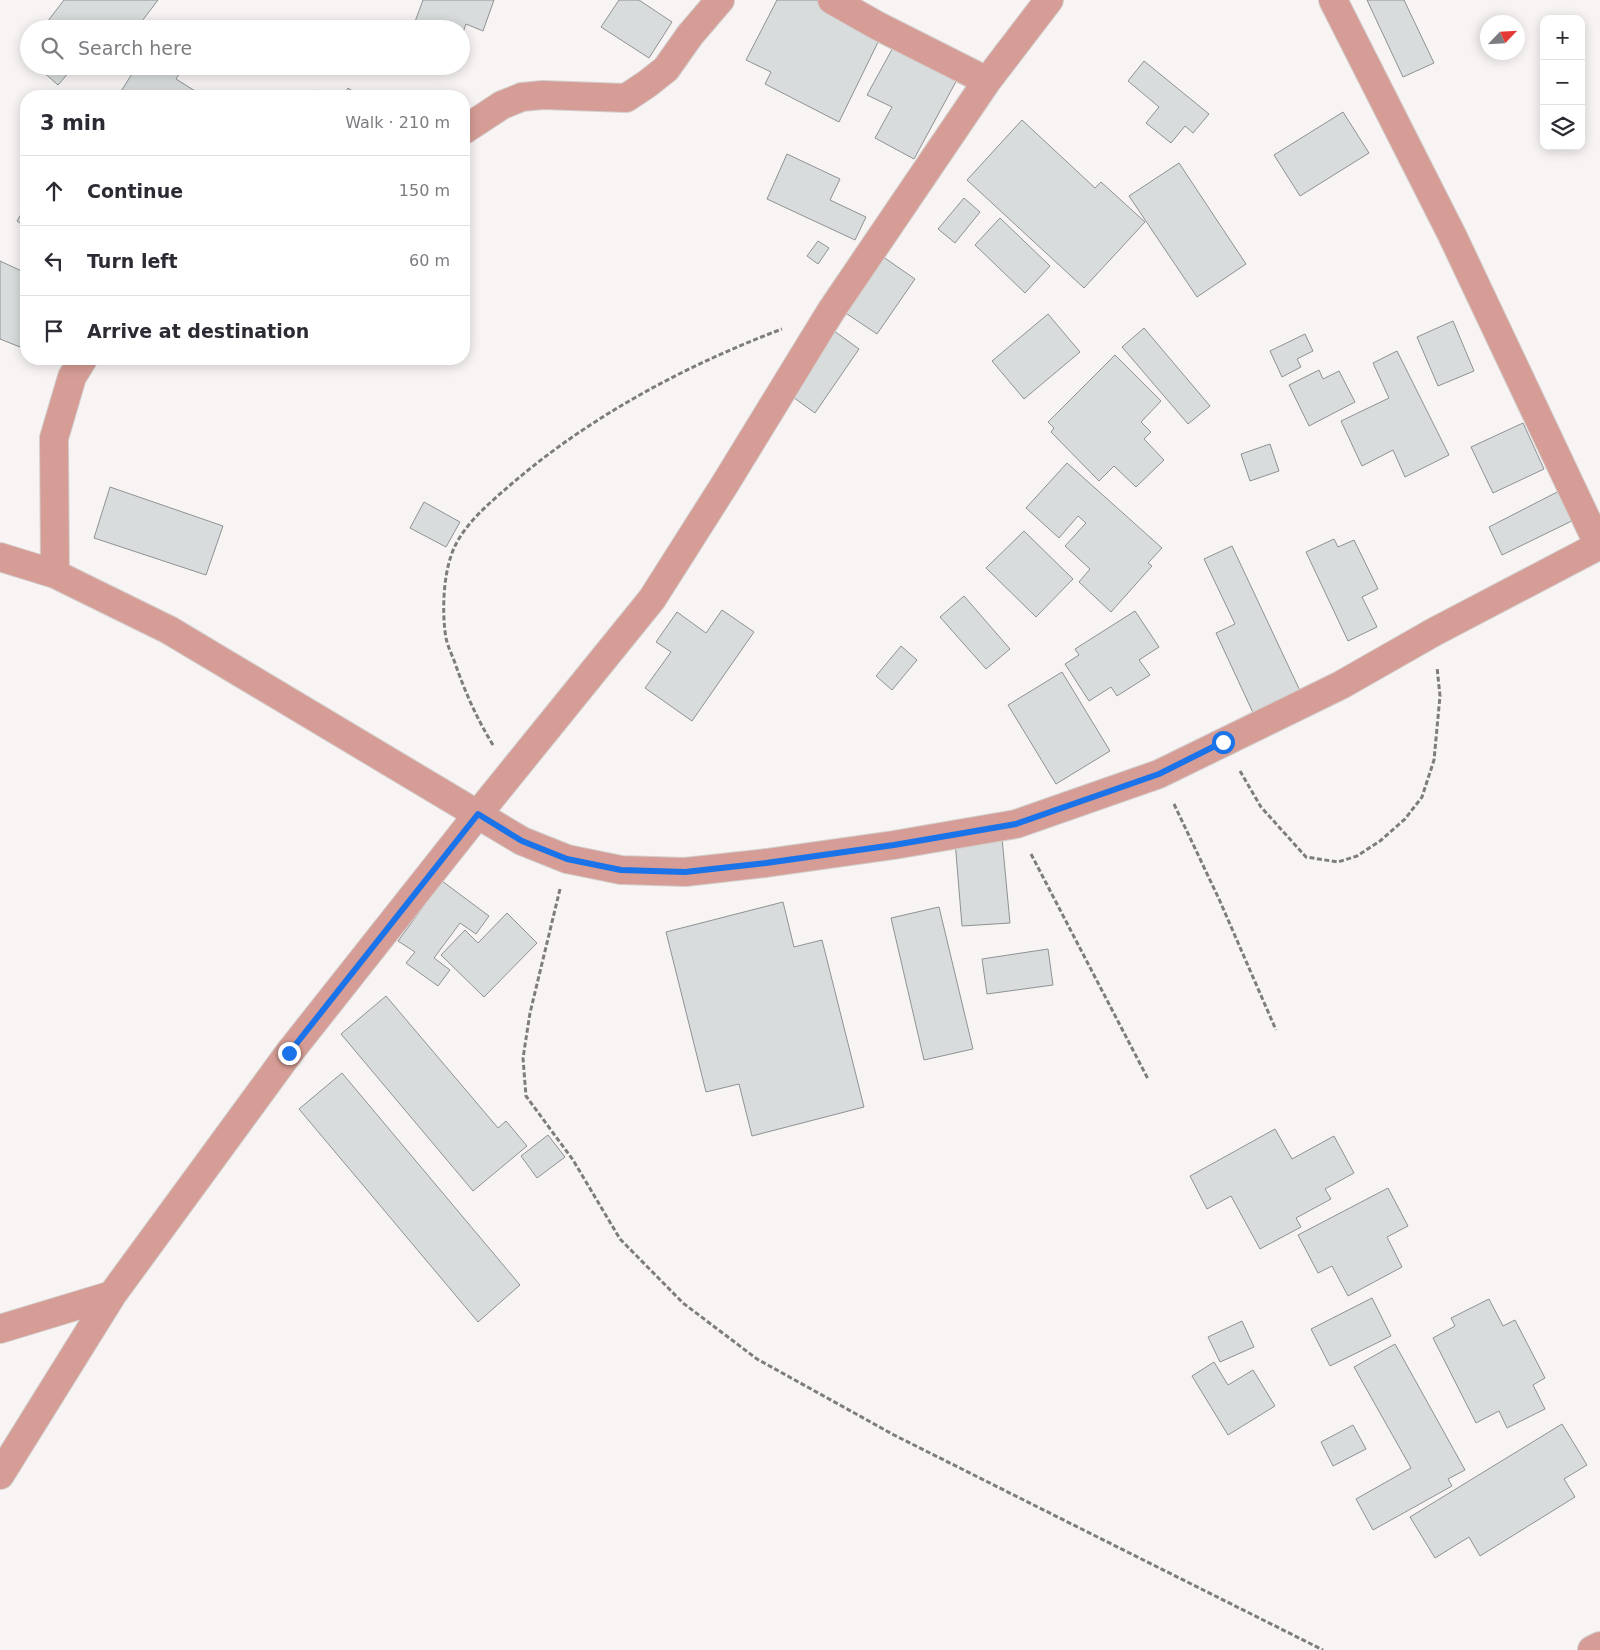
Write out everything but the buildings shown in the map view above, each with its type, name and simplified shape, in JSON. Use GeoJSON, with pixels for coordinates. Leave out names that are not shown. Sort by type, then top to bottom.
{"type":"FeatureCollection","features":[{"type":"Feature","properties":{"kind":"street"},"geometry":{"type":"LineString","coordinates":[[470,126],[502,106],[522,97],[543,95],[626,98],[666,69],[690,35],[720,0]]}},
{"type":"Feature","properties":{"kind":"street"},"geometry":{"type":"LineString","coordinates":[[832,0],[878,26],[987,81]]}},
{"type":"Feature","properties":{"kind":"street"},"geometry":{"type":"LineString","coordinates":[[0,1475],[112,1295],[289,1053],[478,814],[652,599],[831,311],[987,81],[1049,0]]}},
{"type":"Feature","properties":{"kind":"street"},"geometry":{"type":"LineString","coordinates":[[0,557],[56,574],[169,630],[522,841],[567,859],[621,870],[685,872],[766,863],[894,845],[1016,824],[1159,774],[1341,686],[1434,632],[1600,546],[1452,235],[1333,0]]}},
{"type":"Feature","properties":{"kind":"street"},"geometry":{"type":"LineString","coordinates":[[56,574],[54,438],[72,377],[79,365]]}},
{"type":"Feature","properties":{"kind":"street"},"geometry":{"type":"LineString","coordinates":[[0,1329],[112,1295]]}},
{"type":"Feature","properties":{"kind":"street"},"geometry":{"type":"LineString","coordinates":[[1592,1650],[1600,1646]]}},
{"type":"Feature","properties":{"kind":"path"},"geometry":{"type":"LineString","coordinates":[[511,773],[482,728],[469,701],[446,639],[443,590],[451,556],[461,534],[489,503],[531,467],[589,426],[665,382],[726,351],[831,311]]}},
{"type":"Feature","properties":{"kind":"path"},"geometry":{"type":"LineString","coordinates":[[1223,742],[1261,807],[1306,857],[1338,862],[1357,856],[1380,841],[1405,819],[1422,796],[1434,760],[1440,696],[1434,632]]}},
{"type":"Feature","properties":{"kind":"path"},"geometry":{"type":"LineString","coordinates":[[1159,774],[1219,899],[1276,1030]]}},
{"type":"Feature","properties":{"kind":"path"},"geometry":{"type":"LineString","coordinates":[[1016,824],[1148,1079]]}},
{"type":"Feature","properties":{"kind":"path"},"geometry":{"type":"LineString","coordinates":[[567,859],[530,1013],[523,1058],[526,1096],[573,1160],[620,1239],[683,1302],[757,1359],[894,1435],[1323,1650]]}},
{"type":"Feature","properties":{"kind":"route"},"geometry":{"type":"LineString","coordinates":[[289,1053],[478,814],[522,841],[567,859],[621,870],[685,872],[894,845],[1016,824],[1159,774],[1223,742]]}}]}
